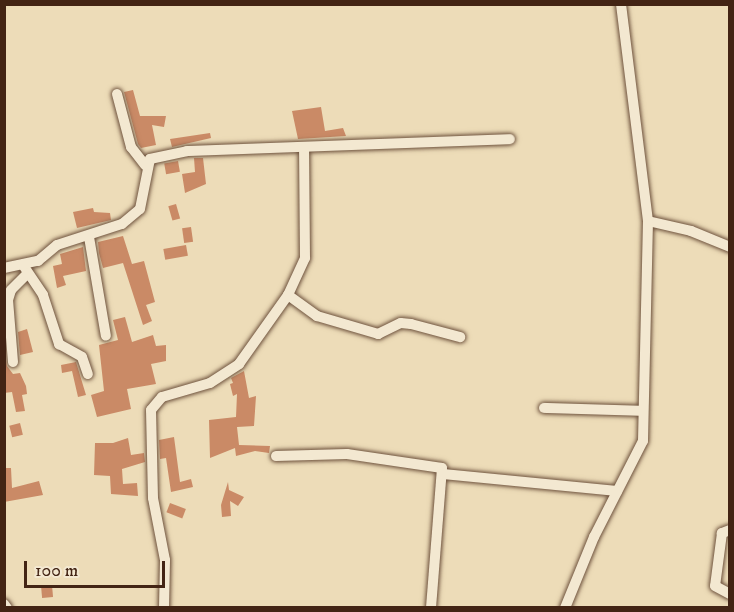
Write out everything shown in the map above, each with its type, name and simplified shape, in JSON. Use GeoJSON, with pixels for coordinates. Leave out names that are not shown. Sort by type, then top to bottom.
{"type":"FeatureCollection","features":[{"type":"Feature","properties":{"kind":"street"},"geometry":{"type":"LineString","coordinates":[[565,608],[617,491],[643,441],[648,221],[621,4]]}},
{"type":"Feature","properties":{"kind":"street"},"geometry":{"type":"LineString","coordinates":[[117,94],[131,147],[146,165]]}},
{"type":"Feature","properties":{"kind":"street"},"geometry":{"type":"LineString","coordinates":[[13,362],[8,300],[11,290],[25,270],[57,245],[88,237],[122,224],[140,209],[146,165],[150,159],[187,151],[304,149],[510,139]]}},
{"type":"Feature","properties":{"kind":"street"},"geometry":{"type":"LineString","coordinates":[[164,608],[165,560],[153,498],[151,410],[162,397],[210,383],[239,364],[288,295],[305,258],[304,149]]}},
{"type":"Feature","properties":{"kind":"street"},"geometry":{"type":"LineString","coordinates":[[648,221],[691,231],[729,247]]}},
{"type":"Feature","properties":{"kind":"street"},"geometry":{"type":"LineString","coordinates":[[88,237],[106,336]]}},
{"type":"Feature","properties":{"kind":"street"},"geometry":{"type":"LineString","coordinates":[[4,268],[25,270],[43,294],[59,344],[82,357],[88,374]]}},
{"type":"Feature","properties":{"kind":"street"},"geometry":{"type":"LineString","coordinates":[[288,295],[317,316],[378,334],[401,323],[460,337]]}},
{"type":"Feature","properties":{"kind":"street"},"geometry":{"type":"LineString","coordinates":[[544,408],[643,411]]}},
{"type":"Feature","properties":{"kind":"street"},"geometry":{"type":"LineString","coordinates":[[276,456],[347,454],[437,465],[443,474],[431,608]]}},
{"type":"Feature","properties":{"kind":"street"},"geometry":{"type":"LineString","coordinates":[[443,474],[617,491]]}},
{"type":"Feature","properties":{"kind":"street"},"geometry":{"type":"LineString","coordinates":[[729,530],[722,533],[715,586],[729,594]]}},
{"type":"Feature","properties":{"kind":"building"},"geometry":{"type":"Polygon","coordinates":[[[133,90],[140,116],[166,116],[164,127],[152,125],[156,145],[141,148],[138,144],[124,92],[133,90]]]}},
{"type":"Feature","properties":{"kind":"building"},"geometry":{"type":"Polygon","coordinates":[[[321,107],[325,131],[343,128],[346,136],[298,139],[292,111],[321,107]]]}},
{"type":"Feature","properties":{"kind":"building"},"geometry":{"type":"Polygon","coordinates":[[[210,133],[211,138],[172,147],[170,139],[210,133]]]}},
{"type":"Feature","properties":{"kind":"building"},"geometry":{"type":"Polygon","coordinates":[[[194,158],[203,158],[206,184],[185,193],[182,174],[195,172],[194,158]]]}},
{"type":"Feature","properties":{"kind":"building"},"geometry":{"type":"Polygon","coordinates":[[[178,161],[180,172],[166,174],[164,163],[178,161]]]}},
{"type":"Feature","properties":{"kind":"building"},"geometry":{"type":"Polygon","coordinates":[[[176,204],[180,218],[172,221],[168,206],[176,204]]]}},
{"type":"Feature","properties":{"kind":"building"},"geometry":{"type":"Polygon","coordinates":[[[93,208],[94,212],[110,213],[111,220],[77,228],[73,212],[93,208]]]}},
{"type":"Feature","properties":{"kind":"building"},"geometry":{"type":"Polygon","coordinates":[[[191,227],[193,242],[184,243],[182,228],[191,227]]]}},
{"type":"Feature","properties":{"kind":"building"},"geometry":{"type":"Polygon","coordinates":[[[123,236],[132,264],[144,261],[155,302],[146,305],[152,321],[143,325],[123,263],[103,268],[99,253],[98,242],[123,236]]]}},
{"type":"Feature","properties":{"kind":"building"},"geometry":{"type":"Polygon","coordinates":[[[186,245],[188,256],[165,260],[163,249],[186,245]]]}},
{"type":"Feature","properties":{"kind":"building"},"geometry":{"type":"Polygon","coordinates":[[[83,247],[86,271],[63,276],[66,285],[57,288],[53,266],[62,264],[60,254],[83,247]]]}},
{"type":"Feature","properties":{"kind":"building"},"geometry":{"type":"Polygon","coordinates":[[[125,317],[132,342],[153,335],[156,346],[166,345],[166,361],[151,364],[156,384],[127,389],[131,409],[97,417],[91,395],[104,391],[99,345],[118,340],[113,320],[125,317]]]}},
{"type":"Feature","properties":{"kind":"building"},"geometry":{"type":"Polygon","coordinates":[[[27,329],[33,352],[20,355],[18,332],[27,329]]]}},
{"type":"Feature","properties":{"kind":"building"},"geometry":{"type":"Polygon","coordinates":[[[4,350],[7,366],[13,374],[20,373],[26,386],[27,394],[22,395],[25,411],[16,412],[12,392],[4,393],[4,350]]]}},
{"type":"Feature","properties":{"kind":"building"},"geometry":{"type":"Polygon","coordinates":[[[76,362],[86,395],[78,397],[72,371],[62,373],[61,365],[76,362]]]}},
{"type":"Feature","properties":{"kind":"building"},"geometry":{"type":"Polygon","coordinates":[[[244,371],[249,398],[256,396],[254,426],[237,427],[239,445],[270,446],[269,453],[255,451],[236,456],[235,448],[210,458],[209,420],[236,417],[237,394],[233,396],[231,378],[244,371]]]}},
{"type":"Feature","properties":{"kind":"building"},"geometry":{"type":"Polygon","coordinates":[[[20,423],[23,435],[12,437],[9,426],[20,423]]]}},
{"type":"Feature","properties":{"kind":"building"},"geometry":{"type":"Polygon","coordinates":[[[174,437],[180,482],[191,479],[193,487],[171,492],[166,458],[160,459],[159,440],[174,437]]]}},
{"type":"Feature","properties":{"kind":"building"},"geometry":{"type":"Polygon","coordinates":[[[128,438],[131,455],[144,453],[145,462],[122,469],[123,484],[137,483],[138,496],[111,494],[110,476],[94,475],[95,443],[113,443],[128,438]]]}},
{"type":"Feature","properties":{"kind":"building"},"geometry":{"type":"Polygon","coordinates":[[[4,468],[11,468],[12,488],[39,481],[43,495],[4,502],[4,468]]]}},
{"type":"Feature","properties":{"kind":"building"},"geometry":{"type":"Polygon","coordinates":[[[228,482],[229,490],[244,497],[238,506],[230,501],[231,516],[222,517],[221,505],[228,482]]]}},
{"type":"Feature","properties":{"kind":"building"},"geometry":{"type":"Polygon","coordinates":[[[170,503],[186,509],[182,518],[166,512],[170,503]]]}},
{"type":"Feature","properties":{"kind":"building"},"geometry":{"type":"Polygon","coordinates":[[[52,585],[53,597],[42,598],[41,586],[52,585]]]}}]}
